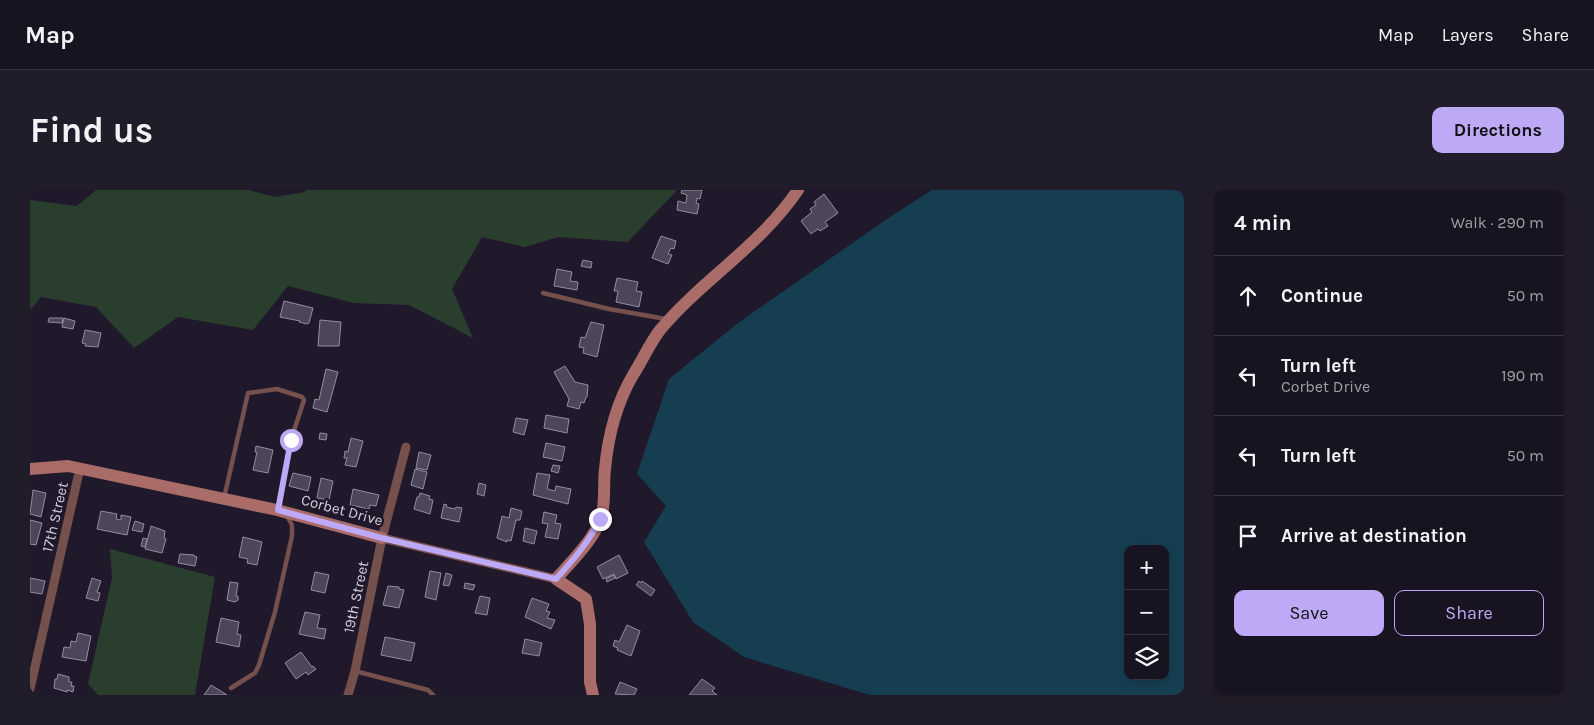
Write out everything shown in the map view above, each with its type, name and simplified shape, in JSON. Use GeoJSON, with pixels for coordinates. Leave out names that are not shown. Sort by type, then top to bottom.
{"type":"FeatureCollection","features":[{"type":"Feature","properties":{"kind":"street"},"geometry":{"type":"LineString","coordinates":[[593,695],[590,682],[590,624],[586,599],[556,579],[593,533],[600,519],[604,502],[604,470],[616,412],[631,378],[660,331],[697,293],[772,224],[798,190]]}},
{"type":"Feature","properties":{"kind":"street","name":"19th Street"},"geometry":{"type":"LineString","coordinates":[[348,695],[355,671],[382,538],[406,447]]}},
{"type":"Feature","properties":{"kind":"street","name":"Corbet Drive"},"geometry":{"type":"LineString","coordinates":[[30,469],[68,466],[224,498],[556,579]]}},
{"type":"Feature","properties":{"kind":"street","name":"17th Street"},"geometry":{"type":"LineString","coordinates":[[30,689],[80,468]]}},
{"type":"Feature","properties":{"kind":"lane"},"geometry":{"type":"LineString","coordinates":[[543,293],[624,313],[670,320]]}},
{"type":"Feature","properties":{"kind":"lane"},"geometry":{"type":"LineString","coordinates":[[224,498],[248,392],[277,388],[302,397],[304,400],[291,440],[282,511],[292,525],[292,536],[275,612],[260,665],[255,673],[231,688]]}},
{"type":"Feature","properties":{"kind":"lane"},"geometry":{"type":"LineString","coordinates":[[355,671],[428,690],[433,695]]}},
{"type":"Feature","properties":{"kind":"green space"},"geometry":{"type":"Polygon","coordinates":[[[96,190],[248,190],[275,197],[305,192],[306,190],[677,190],[628,242],[558,237],[525,247],[482,237],[452,289],[473,338],[409,305],[354,303],[288,286],[253,330],[178,317],[134,348],[96,307],[41,297],[30,310],[30,200],[77,206],[96,190]]]}},
{"type":"Feature","properties":{"kind":"green space"},"geometry":{"type":"Polygon","coordinates":[[[110,549],[215,577],[195,695],[98,695],[88,684],[112,578],[110,549]]]}},
{"type":"Feature","properties":{"kind":"water"},"geometry":{"type":"Polygon","coordinates":[[[932,190],[1184,190],[1184,695],[870,695],[744,657],[693,622],[644,542],[666,506],[637,474],[669,379],[738,323],[887,219],[932,190]]]}},
{"type":"Feature","properties":{"kind":"building"},"geometry":{"type":"Polygon","coordinates":[[[682,190],[702,190],[700,199],[697,198],[696,203],[699,204],[697,214],[677,210],[678,201],[686,203],[687,195],[681,193],[682,190]]]}},
{"type":"Feature","properties":{"kind":"building"},"geometry":{"type":"Polygon","coordinates":[[[824,194],[838,213],[825,222],[828,226],[820,231],[818,229],[811,234],[801,221],[812,212],[810,209],[816,205],[814,202],[824,194]]]}},
{"type":"Feature","properties":{"kind":"building"},"geometry":{"type":"Polygon","coordinates":[[[661,236],[676,241],[674,249],[671,248],[668,254],[672,255],[668,264],[652,258],[661,236]]]}},
{"type":"Feature","properties":{"kind":"building"},"geometry":{"type":"Polygon","coordinates":[[[583,260],[592,262],[591,268],[581,266],[583,260]]]}},
{"type":"Feature","properties":{"kind":"building"},"geometry":{"type":"Polygon","coordinates":[[[557,269],[572,272],[570,281],[578,282],[577,290],[554,286],[557,269]]]}},
{"type":"Feature","properties":{"kind":"building"},"geometry":{"type":"Polygon","coordinates":[[[617,278],[638,282],[636,291],[642,292],[639,307],[616,302],[618,291],[614,291],[617,278]]]}},
{"type":"Feature","properties":{"kind":"building"},"geometry":{"type":"Polygon","coordinates":[[[284,301],[313,308],[309,323],[280,317],[284,301]]]}},
{"type":"Feature","properties":{"kind":"building"},"geometry":{"type":"Polygon","coordinates":[[[49,318],[63,318],[62,323],[48,322],[49,318]]]}},
{"type":"Feature","properties":{"kind":"building"},"geometry":{"type":"Polygon","coordinates":[[[64,318],[75,321],[73,329],[62,327],[64,318]]]}},
{"type":"Feature","properties":{"kind":"building"},"geometry":{"type":"Polygon","coordinates":[[[320,320],[341,322],[339,346],[318,346],[320,320]]]}},
{"type":"Feature","properties":{"kind":"building"},"geometry":{"type":"Polygon","coordinates":[[[591,322],[604,325],[597,357],[583,353],[584,348],[579,347],[581,337],[585,338],[591,322]]]}},
{"type":"Feature","properties":{"kind":"building"},"geometry":{"type":"Polygon","coordinates":[[[85,330],[101,333],[98,347],[85,346],[86,344],[82,343],[85,330]]]}},
{"type":"Feature","properties":{"kind":"building"},"geometry":{"type":"Polygon","coordinates":[[[565,366],[575,382],[588,385],[587,397],[584,403],[581,402],[579,409],[567,406],[569,399],[554,372],[565,366]]]}},
{"type":"Feature","properties":{"kind":"building"},"geometry":{"type":"Polygon","coordinates":[[[326,369],[338,372],[327,412],[313,408],[315,399],[319,400],[326,369]]]}},
{"type":"Feature","properties":{"kind":"building"},"geometry":{"type":"Polygon","coordinates":[[[546,415],[569,419],[567,433],[544,428],[546,415]]]}},
{"type":"Feature","properties":{"kind":"building"},"geometry":{"type":"Polygon","coordinates":[[[516,418],[528,420],[524,435],[513,432],[516,418]]]}},
{"type":"Feature","properties":{"kind":"building"},"geometry":{"type":"Polygon","coordinates":[[[320,433],[327,434],[326,440],[319,439],[320,433]]]}},
{"type":"Feature","properties":{"kind":"building"},"geometry":{"type":"Polygon","coordinates":[[[351,438],[363,441],[356,467],[345,465],[347,458],[344,458],[345,451],[348,452],[351,438]]]}},
{"type":"Feature","properties":{"kind":"building"},"geometry":{"type":"Polygon","coordinates":[[[546,443],[565,447],[562,461],[543,457],[546,443]]]}},
{"type":"Feature","properties":{"kind":"building"},"geometry":{"type":"Polygon","coordinates":[[[256,446],[273,450],[268,473],[253,470],[257,452],[255,452],[256,446]]]}},
{"type":"Feature","properties":{"kind":"building"},"geometry":{"type":"Polygon","coordinates":[[[419,452],[431,455],[427,470],[416,468],[419,452]]]}},
{"type":"Feature","properties":{"kind":"building"},"geometry":{"type":"Polygon","coordinates":[[[553,465],[560,466],[558,473],[551,471],[553,465]]]}},
{"type":"Feature","properties":{"kind":"building"},"geometry":{"type":"Polygon","coordinates":[[[415,469],[427,472],[423,489],[411,485],[415,469]]]}},
{"type":"Feature","properties":{"kind":"building"},"geometry":{"type":"Polygon","coordinates":[[[293,473],[311,477],[308,491],[289,486],[293,473]]]}},
{"type":"Feature","properties":{"kind":"building"},"geometry":{"type":"Polygon","coordinates":[[[537,473],[550,475],[547,489],[555,491],[556,486],[571,489],[568,504],[533,495],[537,473]]]}},
{"type":"Feature","properties":{"kind":"building"},"geometry":{"type":"Polygon","coordinates":[[[321,478],[333,481],[329,500],[317,498],[321,478]]]}},
{"type":"Feature","properties":{"kind":"building"},"geometry":{"type":"Polygon","coordinates":[[[479,483],[486,485],[484,496],[477,494],[479,483]]]}},
{"type":"Feature","properties":{"kind":"building"},"geometry":{"type":"Polygon","coordinates":[[[353,489],[379,495],[376,506],[370,505],[369,509],[350,505],[353,489]]]}},
{"type":"Feature","properties":{"kind":"building"},"geometry":{"type":"Polygon","coordinates":[[[33,490],[46,493],[41,517],[30,514],[33,490]]]}},
{"type":"Feature","properties":{"kind":"building"},"geometry":{"type":"Polygon","coordinates":[[[420,493],[430,496],[429,499],[433,500],[430,514],[414,509],[420,493]]]}},
{"type":"Feature","properties":{"kind":"building"},"geometry":{"type":"Polygon","coordinates":[[[444,504],[447,505],[446,507],[455,509],[456,507],[462,508],[459,522],[441,518],[444,504]]]}},
{"type":"Feature","properties":{"kind":"building"},"geometry":{"type":"Polygon","coordinates":[[[511,508],[522,511],[520,520],[516,520],[511,541],[507,540],[507,542],[497,538],[502,516],[509,518],[511,508]]]}},
{"type":"Feature","properties":{"kind":"building"},"geometry":{"type":"Polygon","coordinates":[[[101,511],[117,514],[116,519],[121,520],[121,515],[131,517],[127,535],[97,529],[101,511]]]}},
{"type":"Feature","properties":{"kind":"building"},"geometry":{"type":"Polygon","coordinates":[[[544,512],[557,515],[555,523],[561,524],[558,539],[545,537],[548,524],[542,523],[544,512]]]}},
{"type":"Feature","properties":{"kind":"building"},"geometry":{"type":"Polygon","coordinates":[[[30,520],[42,523],[36,545],[30,544],[30,520]]]}},
{"type":"Feature","properties":{"kind":"building"},"geometry":{"type":"Polygon","coordinates":[[[135,521],[144,524],[142,532],[132,530],[135,521]]]}},
{"type":"Feature","properties":{"kind":"building"},"geometry":{"type":"Polygon","coordinates":[[[151,526],[165,531],[164,538],[166,539],[162,553],[145,549],[151,526]]]}},
{"type":"Feature","properties":{"kind":"building"},"geometry":{"type":"Polygon","coordinates":[[[525,528],[537,531],[534,544],[523,541],[525,528]]]}},
{"type":"Feature","properties":{"kind":"building"},"geometry":{"type":"Polygon","coordinates":[[[243,537],[262,542],[257,565],[247,563],[248,559],[239,557],[243,537]]]}},
{"type":"Feature","properties":{"kind":"building"},"geometry":{"type":"Polygon","coordinates":[[[143,538],[147,539],[145,547],[141,546],[143,538]]]}},
{"type":"Feature","properties":{"kind":"building"},"geometry":{"type":"Polygon","coordinates":[[[180,554],[197,557],[195,566],[178,563],[180,554]]]}},
{"type":"Feature","properties":{"kind":"building"},"geometry":{"type":"Polygon","coordinates":[[[619,555],[628,573],[616,579],[614,574],[603,579],[597,567],[619,555]]]}},
{"type":"Feature","properties":{"kind":"building"},"geometry":{"type":"Polygon","coordinates":[[[430,571],[441,573],[436,600],[425,597],[430,571]]]}},
{"type":"Feature","properties":{"kind":"building"},"geometry":{"type":"Polygon","coordinates":[[[315,572],[329,575],[325,593],[311,590],[315,572]]]}},
{"type":"Feature","properties":{"kind":"building"},"geometry":{"type":"Polygon","coordinates":[[[446,573],[452,575],[449,586],[443,585],[446,573]]]}},
{"type":"Feature","properties":{"kind":"building"},"geometry":{"type":"Polygon","coordinates":[[[614,575],[615,578],[607,582],[606,579],[614,575]]]}},
{"type":"Feature","properties":{"kind":"building"},"geometry":{"type":"Polygon","coordinates":[[[30,578],[45,581],[42,594],[30,592],[30,578]]]}},
{"type":"Feature","properties":{"kind":"building"},"geometry":{"type":"Polygon","coordinates":[[[92,578],[101,581],[97,592],[100,593],[98,601],[86,598],[92,578]]]}},
{"type":"Feature","properties":{"kind":"building"},"geometry":{"type":"Polygon","coordinates":[[[639,581],[655,590],[651,596],[636,585],[639,581]]]}},
{"type":"Feature","properties":{"kind":"building"},"geometry":{"type":"Polygon","coordinates":[[[230,582],[238,583],[236,596],[238,596],[238,600],[235,602],[227,600],[230,582]]]}},
{"type":"Feature","properties":{"kind":"building"},"geometry":{"type":"Polygon","coordinates":[[[465,583],[475,585],[473,590],[464,588],[465,583]]]}},
{"type":"Feature","properties":{"kind":"building"},"geometry":{"type":"Polygon","coordinates":[[[388,586],[399,587],[399,589],[404,590],[399,608],[383,605],[388,586]]]}},
{"type":"Feature","properties":{"kind":"building"},"geometry":{"type":"Polygon","coordinates":[[[480,596],[490,598],[487,615],[475,613],[480,596]]]}},
{"type":"Feature","properties":{"kind":"building"},"geometry":{"type":"Polygon","coordinates":[[[532,598],[549,604],[546,611],[550,612],[547,618],[555,620],[551,629],[525,617],[532,598]]]}},
{"type":"Feature","properties":{"kind":"building"},"geometry":{"type":"Polygon","coordinates":[[[305,612],[320,615],[317,628],[326,629],[324,639],[299,634],[305,612]]]}},
{"type":"Feature","properties":{"kind":"building"},"geometry":{"type":"Polygon","coordinates":[[[221,618],[239,622],[237,634],[241,635],[239,647],[216,642],[221,618]]]}},
{"type":"Feature","properties":{"kind":"building"},"geometry":{"type":"Polygon","coordinates":[[[627,625],[640,631],[631,656],[617,650],[618,648],[613,646],[615,640],[619,642],[627,625]]]}},
{"type":"Feature","properties":{"kind":"building"},"geometry":{"type":"Polygon","coordinates":[[[78,633],[91,636],[86,661],[62,657],[64,647],[70,648],[71,641],[76,642],[78,633]]]}},
{"type":"Feature","properties":{"kind":"building"},"geometry":{"type":"Polygon","coordinates":[[[385,637],[415,643],[411,661],[381,655],[385,637]]]}},
{"type":"Feature","properties":{"kind":"building"},"geometry":{"type":"Polygon","coordinates":[[[525,639],[542,643],[539,656],[522,653],[525,639]]]}},
{"type":"Feature","properties":{"kind":"building"},"geometry":{"type":"Polygon","coordinates":[[[301,652],[312,667],[316,669],[308,675],[306,672],[296,679],[285,663],[301,652]]]}},
{"type":"Feature","properties":{"kind":"building"},"geometry":{"type":"Polygon","coordinates":[[[58,674],[69,677],[69,682],[72,682],[71,686],[74,686],[73,692],[54,688],[55,679],[57,679],[58,674]]]}},
{"type":"Feature","properties":{"kind":"building"},"geometry":{"type":"Polygon","coordinates":[[[702,679],[715,688],[712,691],[717,695],[689,695],[702,679]]]}},
{"type":"Feature","properties":{"kind":"building"},"geometry":{"type":"Polygon","coordinates":[[[620,682],[637,689],[634,695],[615,694],[620,682]]]}},
{"type":"Feature","properties":{"kind":"building"},"geometry":{"type":"Polygon","coordinates":[[[211,685],[227,695],[204,695],[211,685]]]}},
{"type":"Feature","properties":{"kind":"route"},"geometry":{"type":"LineString","coordinates":[[291,440],[278,510],[382,538],[556,579],[582,548],[600,519]]}}]}
